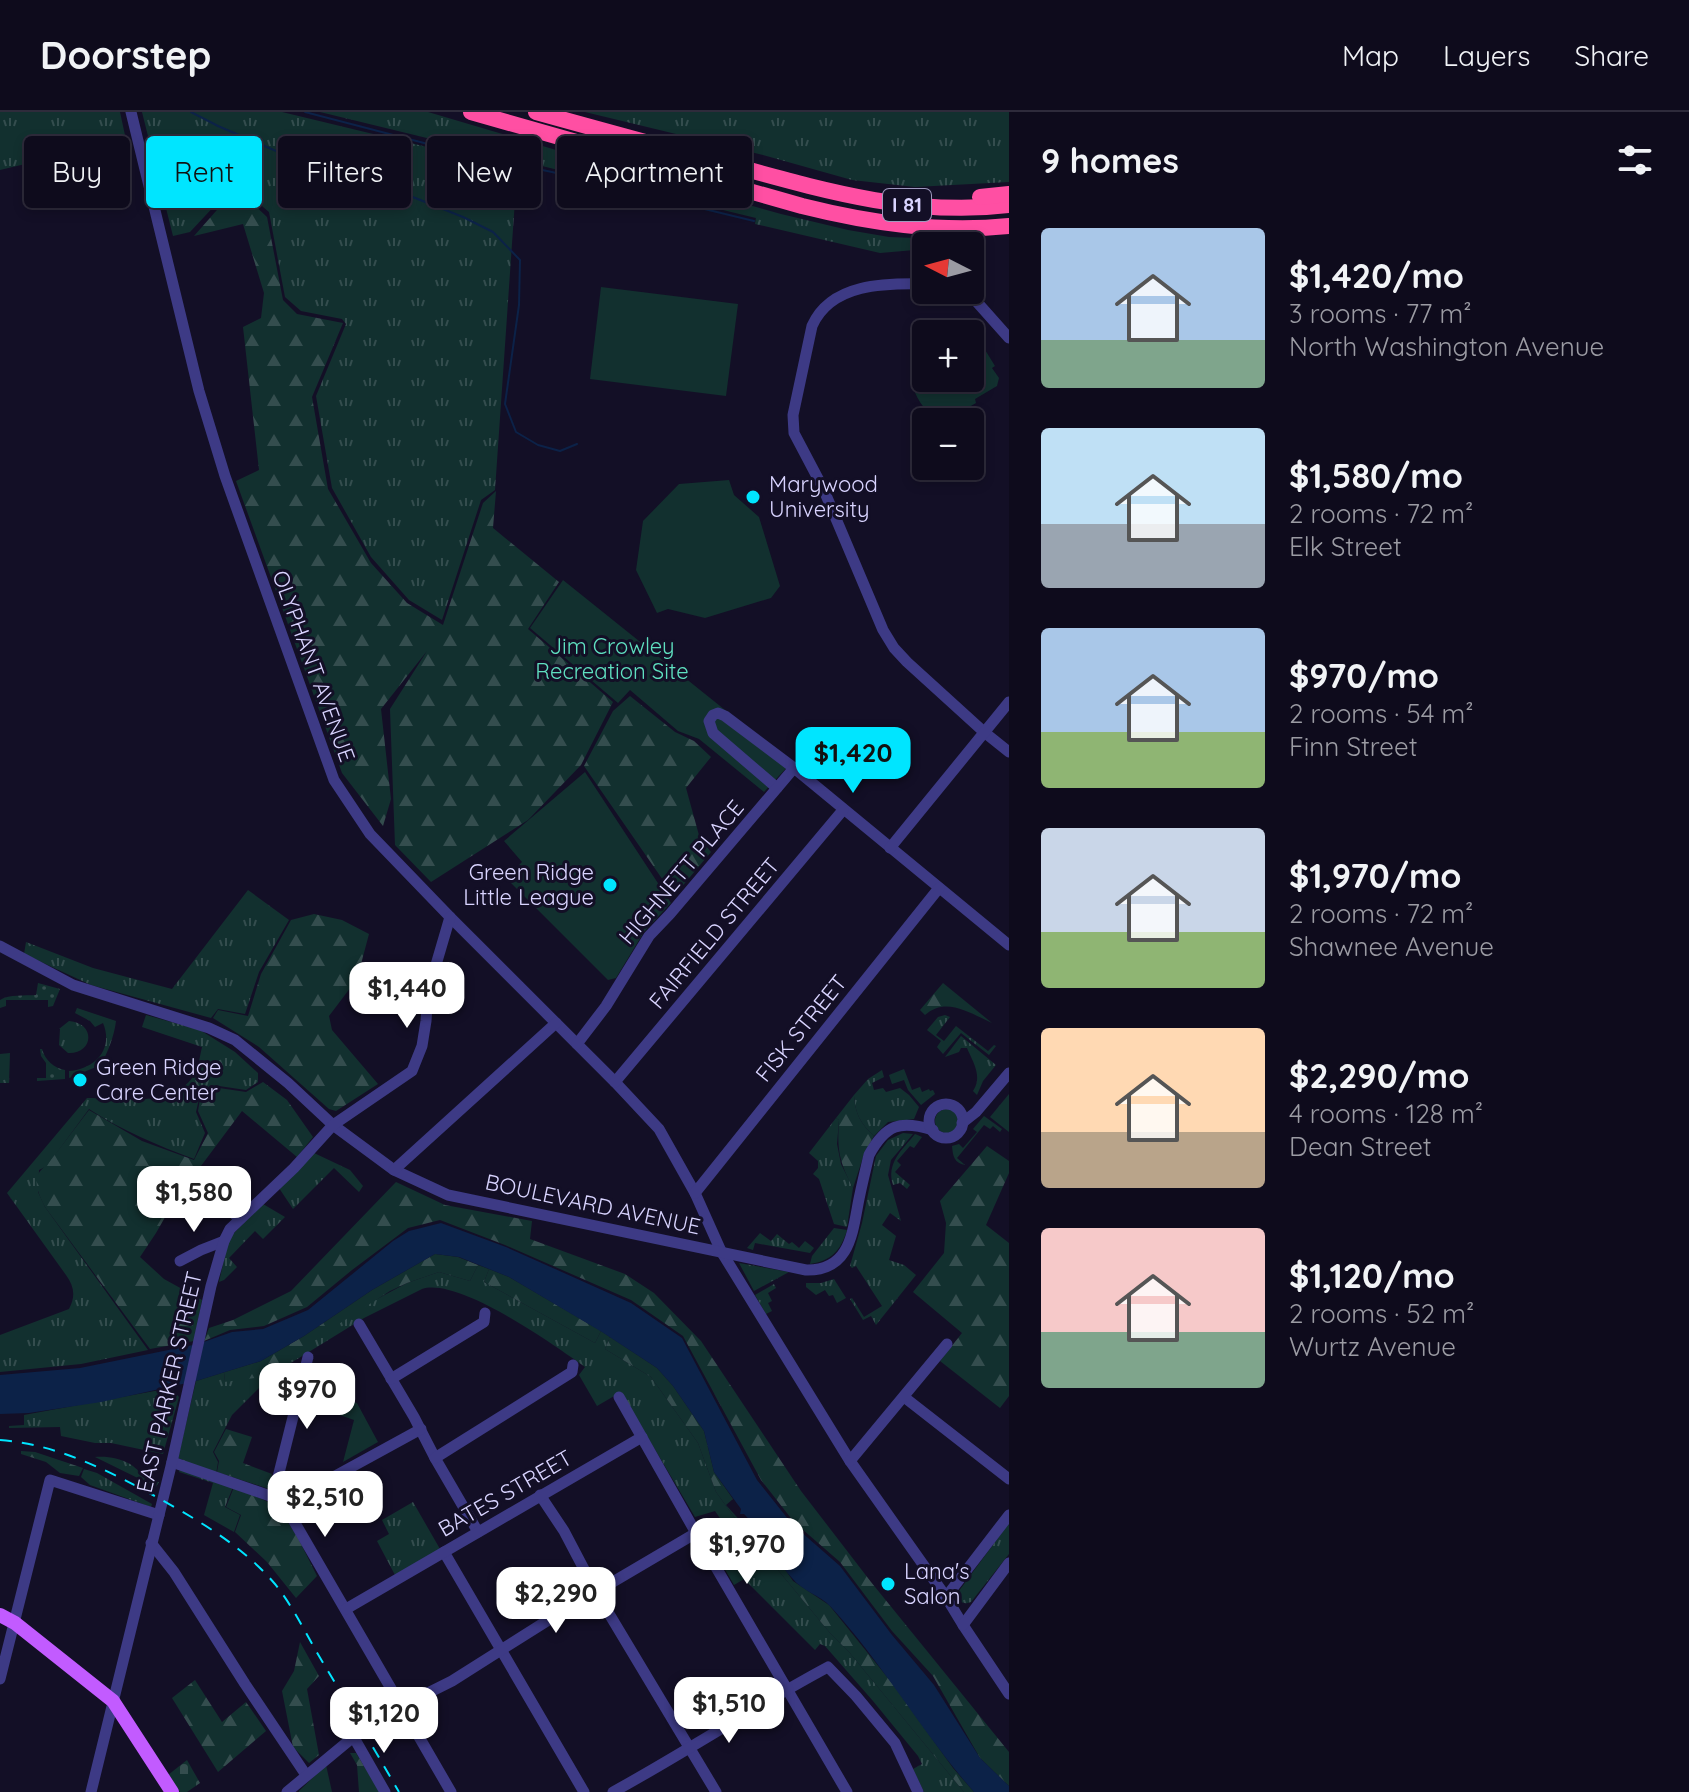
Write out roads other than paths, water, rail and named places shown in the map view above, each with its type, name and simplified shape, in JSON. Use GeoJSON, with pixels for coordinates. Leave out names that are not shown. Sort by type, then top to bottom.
{"type":"FeatureCollection","features":[{"type":"Feature","properties":{"kind":"highway","name":"I 81"},"geometry":{"type":"LineString","coordinates":[[471,112],[787,202],[858,219],[945,229],[1009,226]]}},
{"type":"Feature","properties":{"kind":"highway","name":"I 81"},"geometry":{"type":"LineString","coordinates":[[536,112],[862,199],[918,207],[1009,205]]}},
{"type":"Feature","properties":{"kind":"highway"},"geometry":{"type":"LineString","coordinates":[[807,186],[919,198],[1009,194]]}},
{"type":"Feature","properties":{"kind":"main road"},"geometry":{"type":"LineString","coordinates":[[0,1615],[15,1623],[113,1701],[172,1792]]}},
{"type":"Feature","properties":{"kind":"street","name":"OLYPHANT AVENUE"},"geometry":{"type":"LineString","coordinates":[[131,112],[199,391],[225,476],[334,780],[370,834],[659,1129],[695,1193],[721,1251]]}},
{"type":"Feature","properties":{"kind":"street"},"geometry":{"type":"LineString","coordinates":[[912,284],[859,288],[838,298],[817,315],[793,415],[794,433],[823,488],[883,630],[894,648],[1009,752]]}},
{"type":"Feature","properties":{"kind":"street"},"geometry":{"type":"LineString","coordinates":[[979,304],[1009,338]]}},
{"type":"Feature","properties":{"kind":"street"},"geometry":{"type":"LineString","coordinates":[[890,848],[1009,702]]}},
{"type":"Feature","properties":{"kind":"street"},"geometry":{"type":"LineString","coordinates":[[777,788],[713,733],[709,721],[713,715],[718,713],[725,716],[794,768],[1009,945]]}},
{"type":"Feature","properties":{"kind":"street","name":"HIGHNETT PLACE"},"geometry":{"type":"LineString","coordinates":[[577,1044],[606,1006],[649,936],[794,768]]}},
{"type":"Feature","properties":{"kind":"street","name":"FAIRFIELD STREET"},"geometry":{"type":"LineString","coordinates":[[615,1082],[843,810]]}},
{"type":"Feature","properties":{"kind":"street","name":"FISK STREET"},"geometry":{"type":"LineString","coordinates":[[695,1193],[939,888]]}},
{"type":"Feature","properties":{"kind":"street","name":"EAST PARKER STREET"},"geometry":{"type":"LineString","coordinates":[[91,1792],[224,1241],[230,1229],[294,1168],[333,1125],[412,1071],[422,1046],[428,992],[450,917]]}},
{"type":"Feature","properties":{"kind":"street","name":"BOULEVARD AVENUE"},"geometry":{"type":"LineString","coordinates":[[0,946],[73,985],[209,1028],[235,1040],[333,1125],[394,1170],[448,1195],[721,1251],[850,1461],[946,1597],[1009,1694]]}},
{"type":"Feature","properties":{"kind":"street"},"geometry":{"type":"LineString","coordinates":[[394,1170],[556,1023]]}},
{"type":"Feature","properties":{"kind":"street"},"geometry":{"type":"LineString","coordinates":[[962,1123],[976,1112],[1009,1073]]}},
{"type":"Feature","properties":{"kind":"street"},"geometry":{"type":"LineString","coordinates":[[949,1104],[961,1113],[962,1123],[958,1133],[948,1137],[938,1135],[933,1130],[930,1115],[938,1106],[949,1104]]}},
{"type":"Feature","properties":{"kind":"street"},"geometry":{"type":"LineString","coordinates":[[721,1251],[806,1270],[825,1268],[839,1258],[850,1243],[869,1155],[875,1144],[884,1133],[898,1125],[933,1130]]}},
{"type":"Feature","properties":{"kind":"street"},"geometry":{"type":"LineString","coordinates":[[196,1181],[240,1219]]}},
{"type":"Feature","properties":{"kind":"street"},"geometry":{"type":"LineString","coordinates":[[180,1261],[224,1241]]}},
{"type":"Feature","properties":{"kind":"street"},"geometry":{"type":"LineString","coordinates":[[391,1379],[484,1322],[485,1313]]}},
{"type":"Feature","properties":{"kind":"street"},"geometry":{"type":"LineString","coordinates":[[359,1324],[478,1532]]}},
{"type":"Feature","properties":{"kind":"street"},"geometry":{"type":"LineString","coordinates":[[850,1461],[947,1344]]}},
{"type":"Feature","properties":{"kind":"street"},"geometry":{"type":"LineString","coordinates":[[273,1497],[308,1357]]}},
{"type":"Feature","properties":{"kind":"street"},"geometry":{"type":"LineString","coordinates":[[435,1458],[572,1372],[573,1365]]}},
{"type":"Feature","properties":{"kind":"street"},"geometry":{"type":"LineString","coordinates":[[619,1397],[847,1792]]}},
{"type":"Feature","properties":{"kind":"street"},"geometry":{"type":"LineString","coordinates":[[904,1397],[1009,1479]]}},
{"type":"Feature","properties":{"kind":"street"},"geometry":{"type":"LineString","coordinates":[[284,1504],[421,1429]]}},
{"type":"Feature","properties":{"kind":"street","name":"BATES STREET"},"geometry":{"type":"LineString","coordinates":[[346,1609],[642,1437]]}},
{"type":"Feature","properties":{"kind":"street"},"geometry":{"type":"LineString","coordinates":[[172,1462],[273,1497],[284,1504],[451,1792]]}},
{"type":"Feature","properties":{"kind":"street"},"geometry":{"type":"LineString","coordinates":[[0,1679],[50,1480],[159,1515]]}},
{"type":"Feature","properties":{"kind":"street"},"geometry":{"type":"LineString","coordinates":[[540,1495],[716,1792]]}},
{"type":"Feature","properties":{"kind":"street"},"geometry":{"type":"LineString","coordinates":[[946,1597],[1009,1515]]}},
{"type":"Feature","properties":{"kind":"street"},"geometry":{"type":"LineString","coordinates":[[287,1792],[353,1736],[400,1707],[452,1681],[696,1533]]}},
{"type":"Feature","properties":{"kind":"street"},"geometry":{"type":"LineString","coordinates":[[151,1543],[174,1572],[306,1775]]}},
{"type":"Feature","properties":{"kind":"street"},"geometry":{"type":"LineString","coordinates":[[444,1552],[584,1792]]}},
{"type":"Feature","properties":{"kind":"street"},"geometry":{"type":"LineString","coordinates":[[963,1625],[1009,1563]]}},
{"type":"Feature","properties":{"kind":"street"},"geometry":{"type":"LineString","coordinates":[[613,1792],[828,1667],[895,1743],[918,1792]]}},
{"type":"Feature","properties":{"kind":"street"},"geometry":{"type":"LineString","coordinates":[[353,1736],[385,1792]]}},
{"type":"Feature","properties":{"kind":"water"},"geometry":{"type":"Polygon","coordinates":[[[441,1223],[506,1247],[631,1303],[682,1338],[757,1480],[792,1524],[840,1566],[934,1685],[980,1758],[1009,1786],[1009,1792],[974,1792],[850,1629],[827,1603],[796,1582],[786,1570],[751,1521],[740,1514],[741,1509],[714,1472],[704,1431],[657,1368],[509,1277],[459,1257],[435,1254],[261,1361],[196,1381],[101,1402],[29,1413],[0,1414],[0,1375],[80,1368],[198,1344],[232,1332],[263,1329],[308,1310],[409,1231],[441,1223]]]}},
{"type":"Feature","properties":{"kind":"waterway"},"geometry":{"type":"LineString","coordinates":[[191,112],[290,157],[385,186],[493,232],[520,260],[519,305],[505,404],[516,432],[538,445],[560,451],[577,444]]}},
{"type":"Feature","properties":{"kind":"waterway"},"geometry":{"type":"LineString","coordinates":[[305,112],[474,156],[754,221]]}},
{"type":"Feature","properties":{"kind":"railway"},"geometry":{"type":"LineString","coordinates":[[0,1440],[60,1452],[98,1467],[186,1514],[248,1557],[287,1601],[399,1792]]}},
{"type":"Feature","properties":{"kind":"place","name":"Marywood University"},"geometry":{"type":"Point","coordinates":[753,497]}},
{"type":"Feature","properties":{"kind":"place","name":"Green Ridge Little League"},"geometry":{"type":"Point","coordinates":[610,885]}},
{"type":"Feature","properties":{"kind":"place","name":"Green Ridge Care Center"},"geometry":{"type":"Point","coordinates":[80,1080]}},
{"type":"Feature","properties":{"kind":"place","name":"Lana's Salon"},"geometry":{"type":"Point","coordinates":[888,1584]}},
{"type":"Feature","properties":{"kind":"park label","name":"Jim Crowley Recreation Site"},"geometry":{"type":"Point","coordinates":[612,658]}}]}
